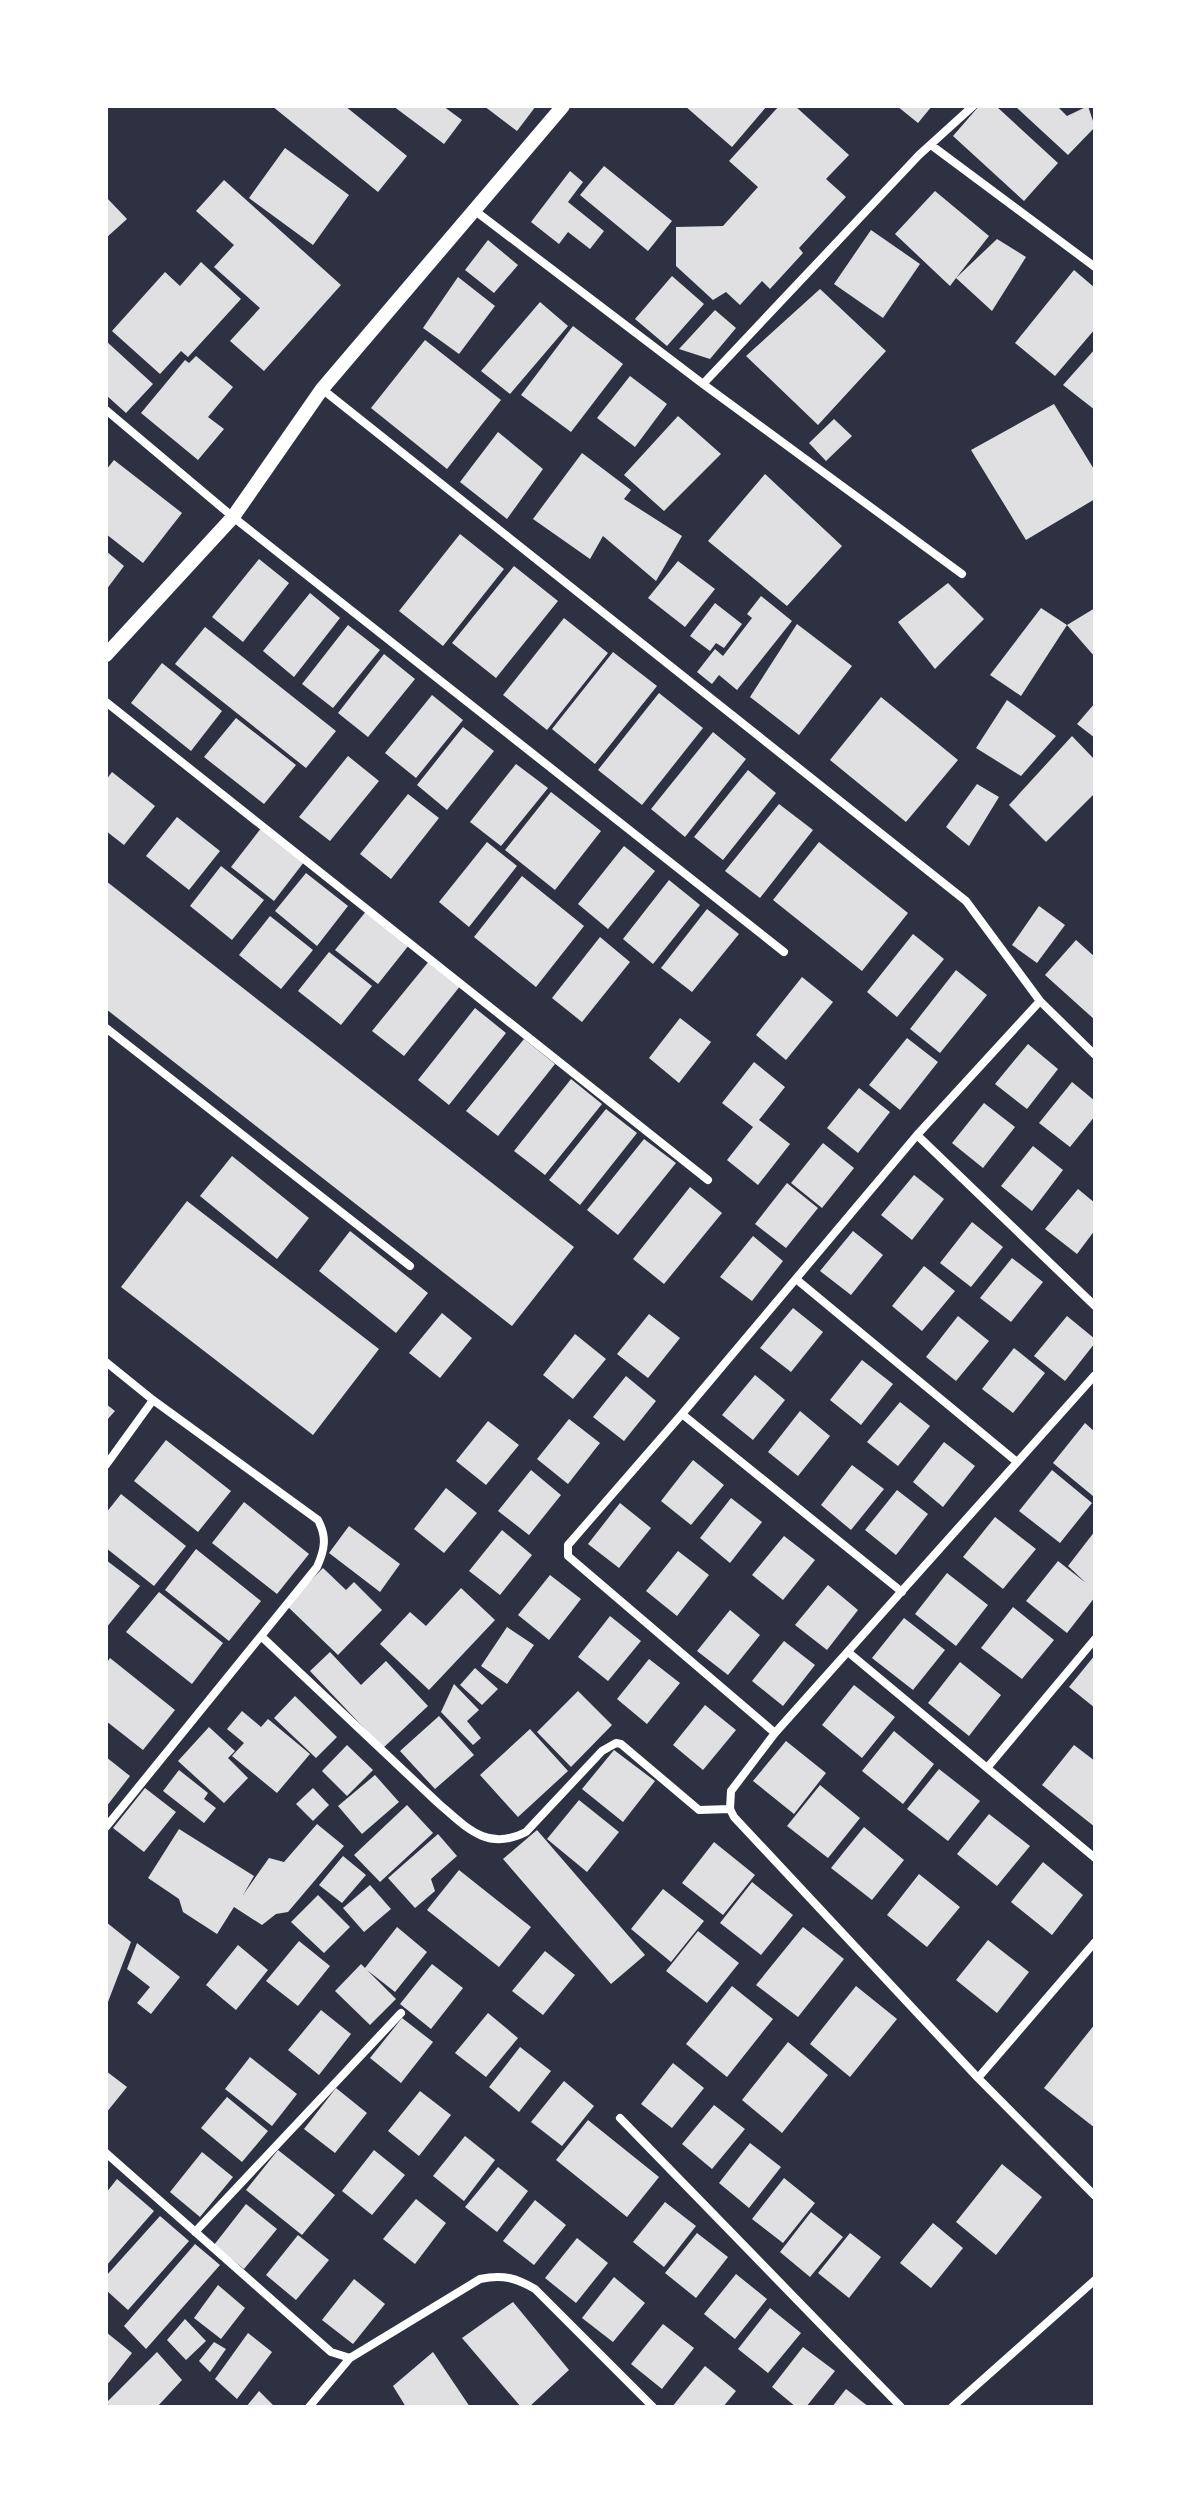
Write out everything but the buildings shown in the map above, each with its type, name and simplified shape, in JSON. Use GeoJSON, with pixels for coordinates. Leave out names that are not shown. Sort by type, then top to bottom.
{"type":"FeatureCollection","features":[{"type":"Feature","properties":{"kind":"street"},"geometry":{"type":"LineString","coordinates":[[106,655],[233,517],[322,389],[563,106]]}},
{"type":"Feature","properties":{"kind":"street"},"geometry":{"type":"LineString","coordinates":[[703,384],[931,145],[973,106]]}},
{"type":"Feature","properties":{"kind":"street"},"geometry":{"type":"LineString","coordinates":[[931,145],[1095,267]]}},
{"type":"Feature","properties":{"kind":"street"},"geometry":{"type":"LineString","coordinates":[[474,210],[703,384],[962,574]]}},
{"type":"Feature","properties":{"kind":"street"},"geometry":{"type":"LineString","coordinates":[[322,389],[966,901],[1040,1001],[1095,1055]]}},
{"type":"Feature","properties":{"kind":"street"},"geometry":{"type":"LineString","coordinates":[[106,410],[233,517],[784,952]]}},
{"type":"Feature","properties":{"kind":"street"},"geometry":{"type":"LineString","coordinates":[[106,702],[708,1180]]}},
{"type":"Feature","properties":{"kind":"street"},"geometry":{"type":"LineString","coordinates":[[775,1733],[568,1556],[568,1545],[917,1135],[1040,1001]]}},
{"type":"Feature","properties":{"kind":"street"},"geometry":{"type":"LineString","coordinates":[[106,1028],[410,1266]]}},
{"type":"Feature","properties":{"kind":"street"},"geometry":{"type":"LineString","coordinates":[[917,1135],[1095,1306]]}},
{"type":"Feature","properties":{"kind":"street"},"geometry":{"type":"LineString","coordinates":[[796,1279],[1017,1462]]}},
{"type":"Feature","properties":{"kind":"street"},"geometry":{"type":"LineString","coordinates":[[106,1362],[318,1520],[325,1533],[324,1551],[317,1567],[106,1827]]}},
{"type":"Feature","properties":{"kind":"street"},"geometry":{"type":"LineString","coordinates":[[1095,1375],[775,1733],[731,1791],[730,1809],[734,1817],[978,2078],[1095,2196]]}},
{"type":"Feature","properties":{"kind":"street"},"geometry":{"type":"LineString","coordinates":[[106,1465],[153,1400]]}},
{"type":"Feature","properties":{"kind":"street"},"geometry":{"type":"LineString","coordinates":[[682,1414],[902,1592]]}},
{"type":"Feature","properties":{"kind":"street"},"geometry":{"type":"LineString","coordinates":[[261,1636],[438,1803],[467,1828],[490,1840],[510,1840],[526,1832],[602,1751],[616,1743],[699,1810],[730,1809]]}},
{"type":"Feature","properties":{"kind":"street"},"geometry":{"type":"LineString","coordinates":[[987,1768],[1095,1639]]}},
{"type":"Feature","properties":{"kind":"street"},"geometry":{"type":"LineString","coordinates":[[848,1652],[1095,1858]]}},
{"type":"Feature","properties":{"kind":"street"},"geometry":{"type":"LineString","coordinates":[[978,2078],[1095,1942]]}},
{"type":"Feature","properties":{"kind":"street"},"geometry":{"type":"LineString","coordinates":[[195,2232],[401,2013]]}},
{"type":"Feature","properties":{"kind":"street"},"geometry":{"type":"LineString","coordinates":[[620,2118],[901,2407]]}},
{"type":"Feature","properties":{"kind":"street"},"geometry":{"type":"LineString","coordinates":[[106,2153],[331,2352],[350,2358]]}},
{"type":"Feature","properties":{"kind":"street"},"geometry":{"type":"LineString","coordinates":[[309,2407],[350,2358],[480,2279],[495,2276],[515,2278],[535,2289],[653,2407]]}},
{"type":"Feature","properties":{"kind":"street"},"geometry":{"type":"LineString","coordinates":[[952,2407],[1095,2280]]}}]}
